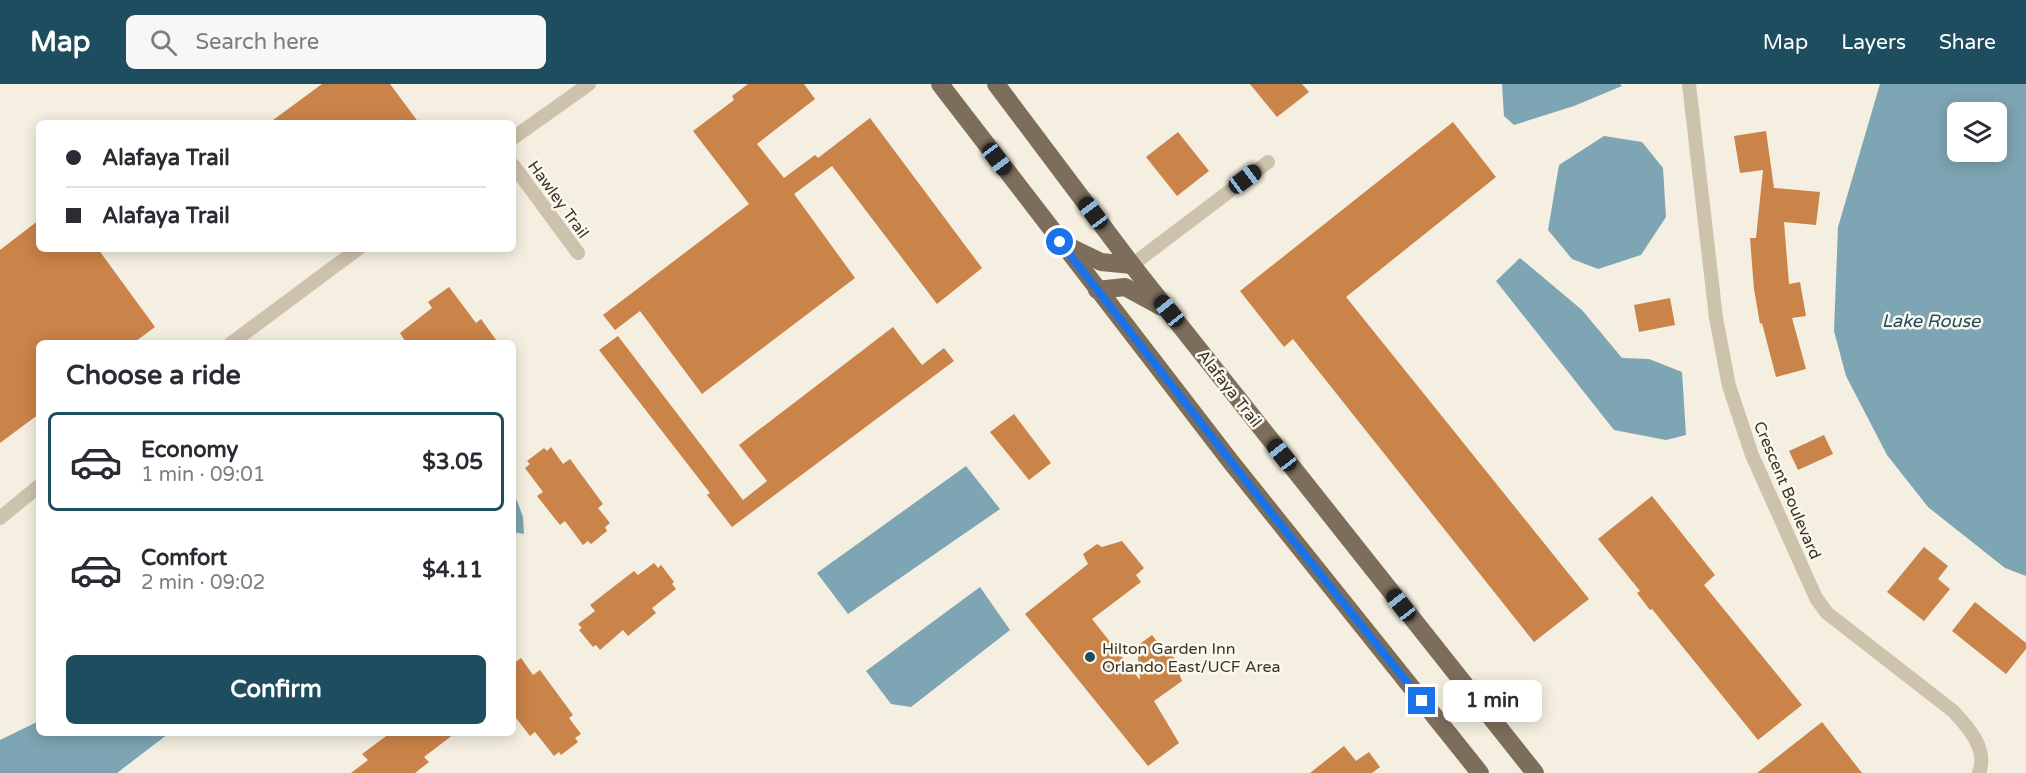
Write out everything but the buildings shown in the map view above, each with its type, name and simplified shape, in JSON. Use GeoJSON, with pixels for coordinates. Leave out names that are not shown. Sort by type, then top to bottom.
{"type":"FeatureCollection","features":[{"type":"Feature","properties":{"kind":"main road"},"geometry":{"type":"LineString","coordinates":[[940,84],[1268,509],[1480,773]]}},
{"type":"Feature","properties":{"kind":"main road","name":"Alafaya Trail"},"geometry":{"type":"LineString","coordinates":[[996,84],[1132,264],[1535,773]]}},
{"type":"Feature","properties":{"kind":"main road"},"geometry":{"type":"LineString","coordinates":[[1060,242],[1101,262],[1132,264]]}},
{"type":"Feature","properties":{"kind":"main road"},"geometry":{"type":"LineString","coordinates":[[1097,290],[1125,287],[1169,311]]}},
{"type":"Feature","properties":{"kind":"street"},"geometry":{"type":"LineString","coordinates":[[516,136],[589,84]]}},
{"type":"Feature","properties":{"kind":"street","name":"Crescent Boulevard"},"geometry":{"type":"LineString","coordinates":[[1689,84],[1716,318],[1729,386],[1752,455],[1816,598],[1827,613],[1953,711],[1971,730],[1979,746],[1981,769]]}},
{"type":"Feature","properties":{"kind":"street"},"geometry":{"type":"LineString","coordinates":[[1132,264],[1268,162]]}},
{"type":"Feature","properties":{"kind":"street","name":"Hawley Trail"},"geometry":{"type":"LineString","coordinates":[[516,169],[578,253]]}},
{"type":"Feature","properties":{"kind":"street"},"geometry":{"type":"LineString","coordinates":[[235,340],[354,252]]}},
{"type":"Feature","properties":{"kind":"street"},"geometry":{"type":"LineString","coordinates":[[0,518],[36,488]]}},
{"type":"Feature","properties":{"kind":"water"},"geometry":{"type":"Polygon","coordinates":[[[1502,84],[1620,84],[1622,86],[1574,106],[1514,125],[1504,116],[1502,84]]]}},
{"type":"Feature","properties":{"kind":"water","name":"Lake Rouse"},"geometry":{"type":"Polygon","coordinates":[[[1880,84],[2026,84],[2026,576],[2005,568],[1928,507],[1887,455],[1846,376],[1834,331],[1838,227],[1880,84]]]}},
{"type":"Feature","properties":{"kind":"water"},"geometry":{"type":"Polygon","coordinates":[[[1604,136],[1642,142],[1663,168],[1666,217],[1641,255],[1598,269],[1572,259],[1548,230],[1559,165],[1604,136]]]}},
{"type":"Feature","properties":{"kind":"water"},"geometry":{"type":"Polygon","coordinates":[[[1520,258],[1582,310],[1622,358],[1649,359],[1682,372],[1686,435],[1666,440],[1614,430],[1496,281],[1520,258]]]}},
{"type":"Feature","properties":{"kind":"water"},"geometry":{"type":"Polygon","coordinates":[[[966,466],[1000,509],[848,614],[817,573],[966,466]]]}},
{"type":"Feature","properties":{"kind":"water"},"geometry":{"type":"Polygon","coordinates":[[[516,498],[523,517],[524,534],[516,533],[516,498]]]}},
{"type":"Feature","properties":{"kind":"water"},"geometry":{"type":"Polygon","coordinates":[[[980,587],[1010,630],[911,707],[891,704],[866,671],[980,587]]]}},
{"type":"Feature","properties":{"kind":"water"},"geometry":{"type":"Polygon","coordinates":[[[36,722],[36,736],[165,736],[117,773],[0,773],[0,740],[36,722]]]}},
{"type":"Feature","properties":{"kind":"place","name":"Hilton Garden Inn Orlando East/UCF Area"},"geometry":{"type":"Point","coordinates":[1090,657]}},
{"type":"Feature","properties":{"kind":"route"},"geometry":{"type":"LineString","coordinates":[[1060,242],[1268,509],[1422,701]]}}]}
